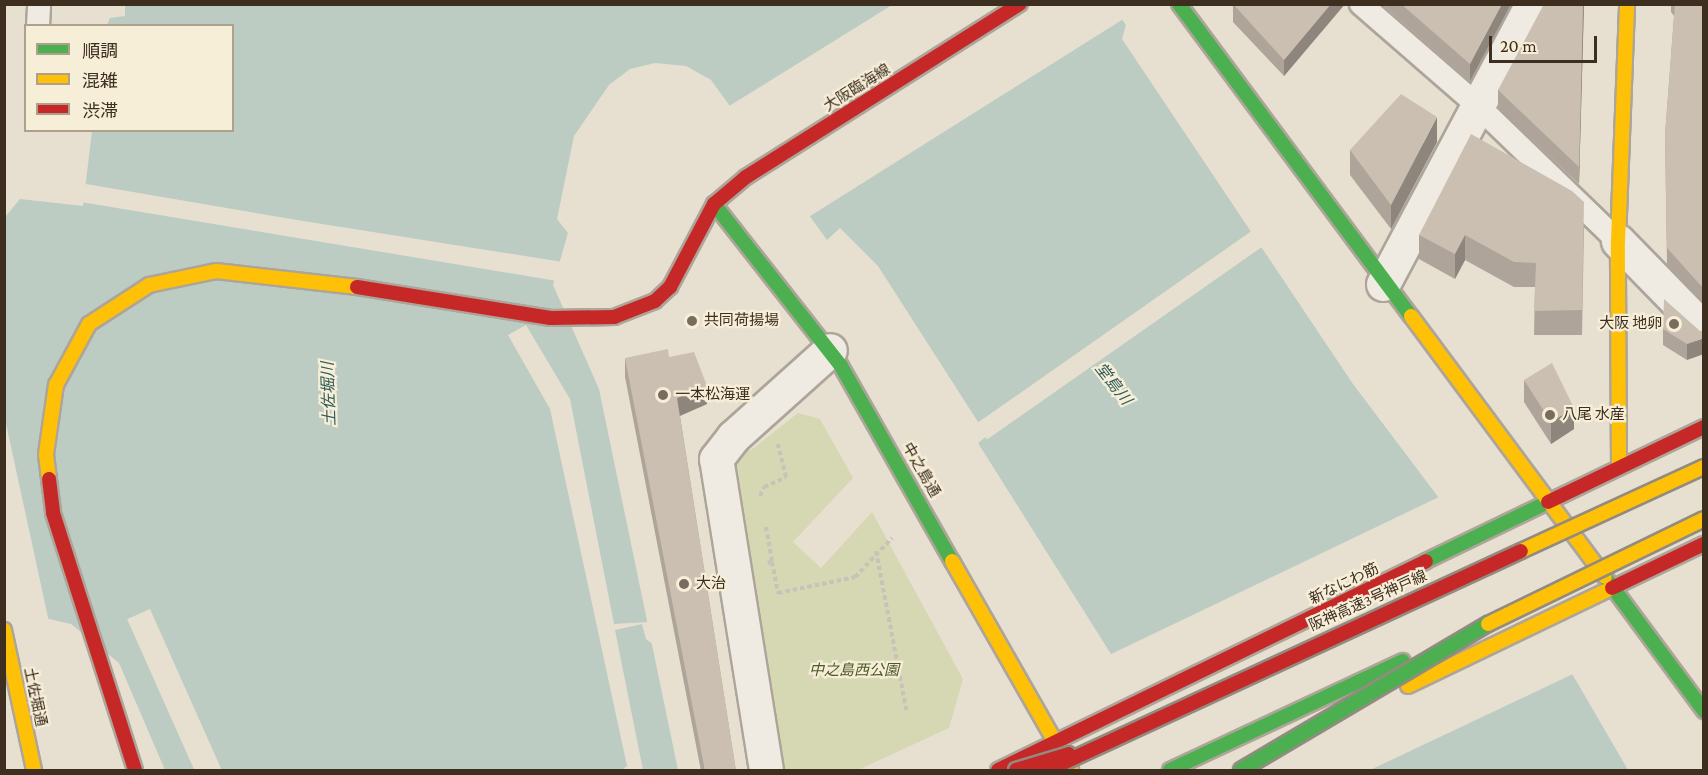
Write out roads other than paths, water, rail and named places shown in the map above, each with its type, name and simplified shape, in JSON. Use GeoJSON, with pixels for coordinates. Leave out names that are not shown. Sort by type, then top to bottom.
{"type":"FeatureCollection","features":[{"type":"Feature","properties":{"kind":"main road","name":"大阪臨海線"},"geometry":{"type":"LineString","coordinates":[[714,204],[746,177],[1020,4]]}},
{"type":"Feature","properties":{"kind":"main road"},"geometry":{"type":"LineString","coordinates":[[1179,4],[1304,169],[1383,284],[1704,711]]}},
{"type":"Feature","properties":{"kind":"main road"},"geometry":{"type":"LineString","coordinates":[[1619,464],[1618,241],[1627,4]]}},
{"type":"Feature","properties":{"kind":"main road"},"geometry":{"type":"LineString","coordinates":[[135,771],[53,513],[46,454],[56,385],[88,324],[148,285],[216,271],[588,321],[655,301],[670,287],[714,204]]}},
{"type":"Feature","properties":{"kind":"main road","name":"中之島通"},"geometry":{"type":"LineString","coordinates":[[714,204],[830,350],[1071,771]]}},
{"type":"Feature","properties":{"kind":"main road","name":"新なにわ筋"},"geometry":{"type":"LineString","coordinates":[[998,771],[1502,525],[1619,464],[1704,427]]}},
{"type":"Feature","properties":{"kind":"main road","name":"阪神高速3号神戸線"},"geometry":{"type":"LineString","coordinates":[[1048,771],[1094,747],[1704,467]]}},
{"type":"Feature","properties":{"kind":"main road"},"geometry":{"type":"LineString","coordinates":[[1170,771],[1704,519]]}},
{"type":"Feature","properties":{"kind":"main road"},"geometry":{"type":"LineString","coordinates":[[1234,771],[1704,544]]}},
{"type":"Feature","properties":{"kind":"main road"},"geometry":{"type":"LineString","coordinates":[[1241,771],[1511,611]]}},
{"type":"Feature","properties":{"kind":"main road","name":"土佐堀通"},"geometry":{"type":"LineString","coordinates":[[4,630],[34,771]]}},
{"type":"Feature","properties":{"kind":"main road"},"geometry":{"type":"LineString","coordinates":[[1016,771],[1094,747]]}},
{"type":"Feature","properties":{"kind":"street"},"geometry":{"type":"LineString","coordinates":[[1383,284],[1532,4]]}},
{"type":"Feature","properties":{"kind":"street"},"geometry":{"type":"LineString","coordinates":[[1618,241],[1703,328]]}},
{"type":"Feature","properties":{"kind":"street"},"geometry":{"type":"LineString","coordinates":[[766,771],[716,459],[732,436],[830,350]]}},
{"type":"Feature","properties":{"kind":"lane"},"geometry":{"type":"LineString","coordinates":[[38,24],[39,4]]}},
{"type":"Feature","properties":{"kind":"lane"},"geometry":{"type":"LineString","coordinates":[[1361,4],[1477,105],[1618,241]]}},
{"type":"Feature","properties":{"kind":"water"},"geometry":{"type":"Polygon","coordinates":[[[125,5],[1112,5],[1126,25],[1122,39],[1353,384],[1574,677],[1628,770],[1184,770],[978,443],[987,436],[878,266],[840,228],[827,240],[711,80],[686,66],[655,63],[630,69],[609,85],[574,136],[557,219],[568,233],[553,285],[599,389],[678,770],[165,770],[119,663],[71,624],[5,609],[5,217],[20,199],[83,206],[92,132],[234,132],[234,24],[107,24],[110,18],[125,16],[125,5]]]}},
{"type":"Feature","properties":{"kind":"place","name":"共同荷揚場"},"geometry":{"type":"Point","coordinates":[692,321]}},
{"type":"Feature","properties":{"kind":"place","name":"大阪 地卵"},"geometry":{"type":"Point","coordinates":[1674,324]}},
{"type":"Feature","properties":{"kind":"place","name":"一本松海運"},"geometry":{"type":"Point","coordinates":[663,395]}},
{"type":"Feature","properties":{"kind":"place","name":"八尾 水産"},"geometry":{"type":"Point","coordinates":[1550,415]}},
{"type":"Feature","properties":{"kind":"place","name":"大治"},"geometry":{"type":"Point","coordinates":[684,584]}},
{"type":"Feature","properties":{"kind":"water label","name":"堂島川"},"geometry":{"type":"Point","coordinates":[1113,384]}},
{"type":"Feature","properties":{"kind":"water label","name":"土佐堀川"},"geometry":{"type":"Point","coordinates":[329,394]}},
{"type":"Feature","properties":{"kind":"park label","name":"中之島西公園"},"geometry":{"type":"Point","coordinates":[854,671]}}]}
